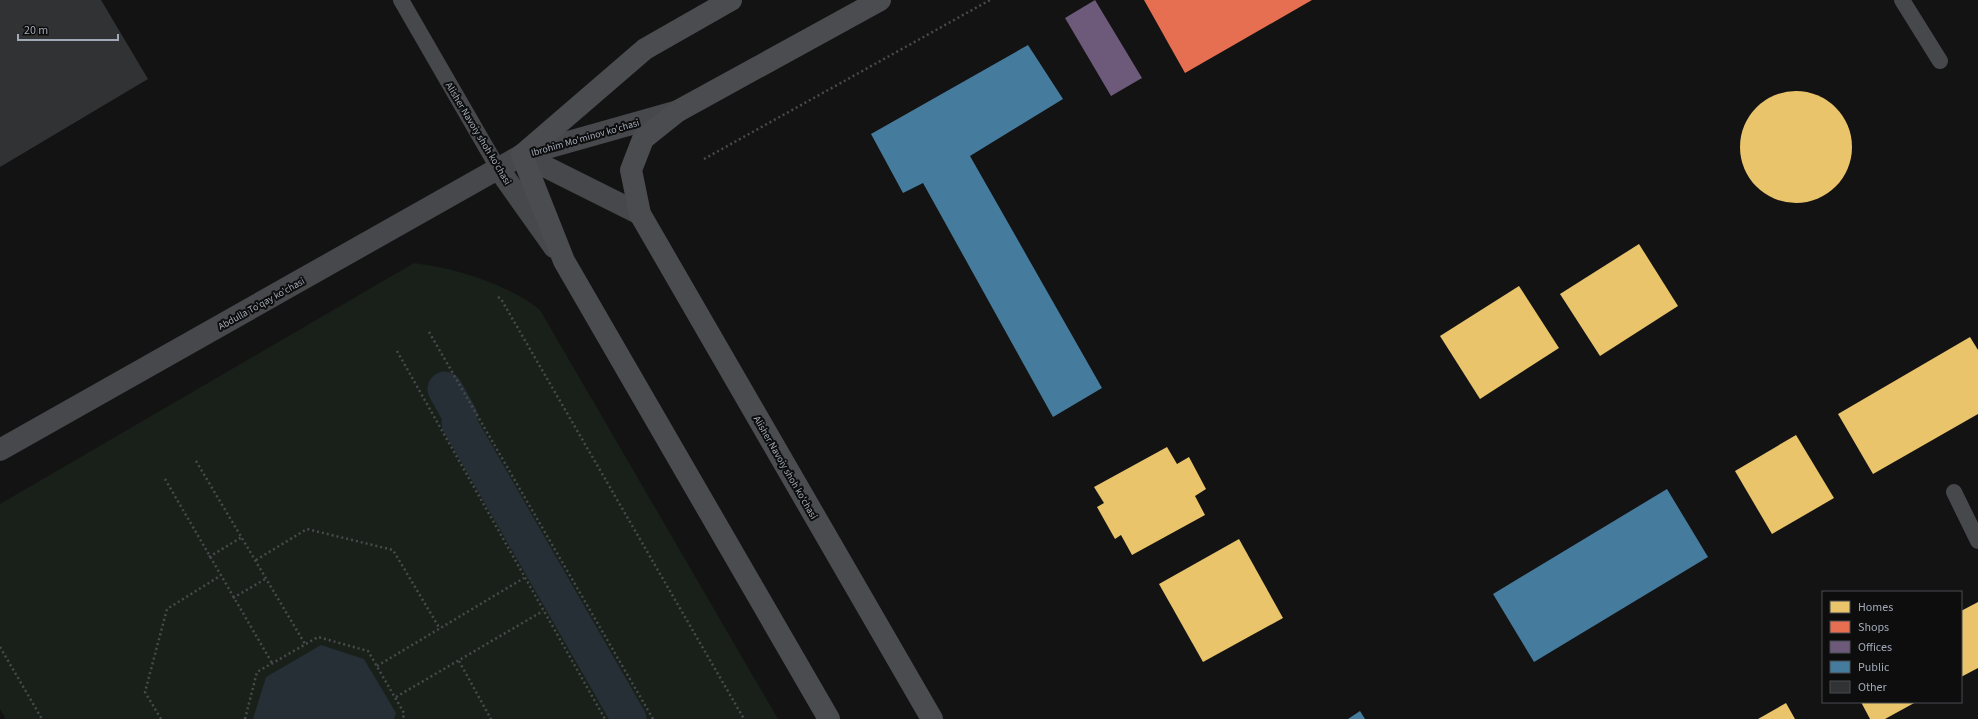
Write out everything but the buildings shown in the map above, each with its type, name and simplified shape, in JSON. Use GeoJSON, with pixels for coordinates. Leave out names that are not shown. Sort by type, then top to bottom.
{"type":"FeatureCollection","features":[{"type":"Feature","properties":{"kind":"main road","name":"Ibrohim Mo'minov ko'chasi"},"geometry":{"type":"LineString","coordinates":[[522,155],[644,49],[731,0]]}},
{"type":"Feature","properties":{"kind":"main road","name":"Ibrohim Mo'minov ko'chasi"},"geometry":{"type":"LineString","coordinates":[[678,111],[880,0]]}},
{"type":"Feature","properties":{"kind":"main road","name":"Alisher Navoiy shoh ko'chasi"},"geometry":{"type":"LineString","coordinates":[[678,111],[643,139],[631,170],[640,214],[932,719]]}},
{"type":"Feature","properties":{"kind":"main road","name":"Alisher Navoiy shoh ko'chasi"},"geometry":{"type":"LineString","coordinates":[[522,155],[564,261],[829,719]]}},
{"type":"Feature","properties":{"kind":"street","name":"Ibrohim Mo'minov ko'chasi"},"geometry":{"type":"LineString","coordinates":[[522,155],[678,111]]}},
{"type":"Feature","properties":{"kind":"street","name":"Abdulla To'qay ko'chasi"},"geometry":{"type":"LineString","coordinates":[[0,450],[522,155]]}},
{"type":"Feature","properties":{"kind":"street"},"geometry":{"type":"LineString","coordinates":[[522,155],[640,214]]}},
{"type":"Feature","properties":{"kind":"street","name":"Alisher Navoiy shoh ko'chasi"},"geometry":{"type":"LineString","coordinates":[[498,168],[564,261]]}},
{"type":"Feature","properties":{"kind":"lane","name":"Alisher Navoiy shoh ko'chasi"},"geometry":{"type":"LineString","coordinates":[[401,0],[498,168]]}},
{"type":"Feature","properties":{"kind":"lane"},"geometry":{"type":"LineString","coordinates":[[1902,0],[1940,61]]}},
{"type":"Feature","properties":{"kind":"lane"},"geometry":{"type":"LineString","coordinates":[[1954,492],[1978,541]]}},
{"type":"Feature","properties":{"kind":"path"},"geometry":{"type":"LineString","coordinates":[[704,159],[990,0]]}},
{"type":"Feature","properties":{"kind":"path"},"geometry":{"type":"LineString","coordinates":[[498,297],[501,299],[744,719]]}},
{"type":"Feature","properties":{"kind":"path"},"geometry":{"type":"LineString","coordinates":[[429,332],[653,719]]}},
{"type":"Feature","properties":{"kind":"path"},"geometry":{"type":"LineString","coordinates":[[396,351],[605,719]]}},
{"type":"Feature","properties":{"kind":"path"},"geometry":{"type":"LineString","coordinates":[[196,461],[305,644]]}},
{"type":"Feature","properties":{"kind":"path"},"geometry":{"type":"LineString","coordinates":[[165,479],[220,576],[272,663]]}},
{"type":"Feature","properties":{"kind":"path"},"geometry":{"type":"LineString","coordinates":[[256,560],[308,529],[394,550],[440,629]]}},
{"type":"Feature","properties":{"kind":"path"},"geometry":{"type":"LineString","coordinates":[[209,557],[242,537]]}},
{"type":"Feature","properties":{"kind":"path"},"geometry":{"type":"LineString","coordinates":[[161,719],[145,692],[167,609],[220,576]]}},
{"type":"Feature","properties":{"kind":"path"},"geometry":{"type":"LineString","coordinates":[[233,598],[267,578]]}},
{"type":"Feature","properties":{"kind":"path"},"geometry":{"type":"LineString","coordinates":[[377,666],[524,578]]}},
{"type":"Feature","properties":{"kind":"path"},"geometry":{"type":"LineString","coordinates":[[396,697],[543,611]]}},
{"type":"Feature","properties":{"kind":"path"},"geometry":{"type":"LineString","coordinates":[[245,719],[257,672],[318,637],[368,651],[396,697],[404,713],[403,719]]}},
{"type":"Feature","properties":{"kind":"path"},"geometry":{"type":"LineString","coordinates":[[0,647],[42,719]]}},
{"type":"Feature","properties":{"kind":"path"},"geometry":{"type":"LineString","coordinates":[[459,661],[491,719]]}},
{"type":"Feature","properties":{"kind":"shaded area"},"geometry":{"type":"Polygon","coordinates":[[[414,263],[430,265],[463,273],[497,285],[513,292],[540,310],[778,719],[6,719],[0,709],[0,504],[414,263]]]}},
{"type":"Feature","properties":{"kind":"shaded area"},"geometry":{"type":"Polygon","coordinates":[[[321,645],[364,659],[396,713],[394,719],[253,719],[266,677],[321,645]]]}},
{"type":"Feature","properties":{"kind":"waterway"},"geometry":{"type":"LineString","coordinates":[[445,389],[460,416],[459,423],[629,719]]}}]}
